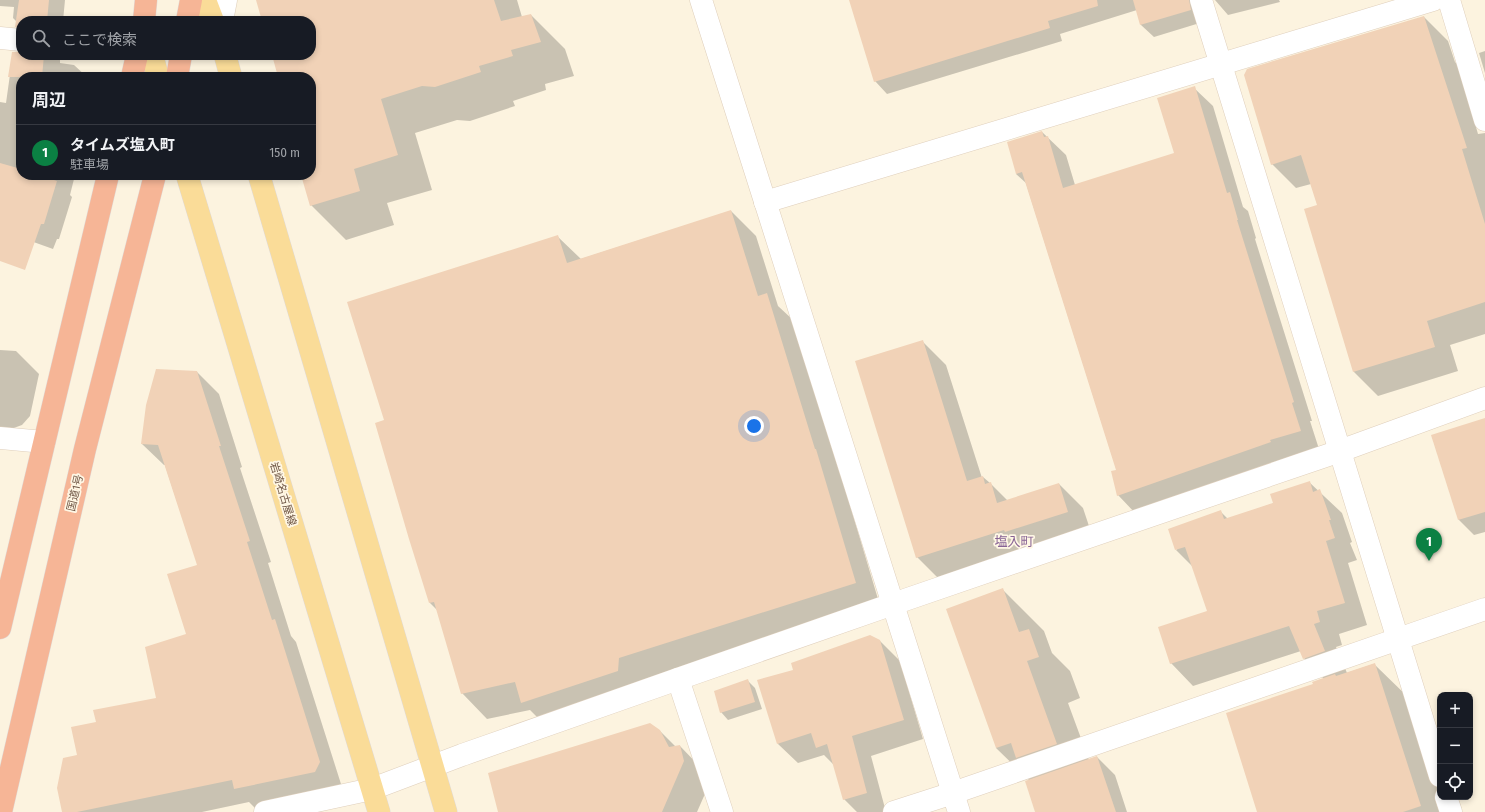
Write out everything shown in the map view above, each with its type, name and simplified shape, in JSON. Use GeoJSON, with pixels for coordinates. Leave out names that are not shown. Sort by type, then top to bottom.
{"type":"FeatureCollection","features":[{"type":"Feature","properties":{"kind":"highway"},"geometry":{"type":"LineString","coordinates":[[144,16],[146,0]]}},
{"type":"Feature","properties":{"kind":"highway"},"geometry":{"type":"LineString","coordinates":[[188,16],[191,0]]}},
{"type":"Feature","properties":{"kind":"highway"},"geometry":{"type":"LineString","coordinates":[[133,72],[136,60]]}},
{"type":"Feature","properties":{"kind":"highway"},"geometry":{"type":"LineString","coordinates":[[178,72],[180,60]]}},
{"type":"Feature","properties":{"kind":"highway"},"geometry":{"type":"LineString","coordinates":[[0,628],[107,180]]}},
{"type":"Feature","properties":{"kind":"highway","name":"国道1号"},"geometry":{"type":"LineString","coordinates":[[1,812],[85,449],[154,180]]}},
{"type":"Feature","properties":{"kind":"main road"},"geometry":{"type":"LineString","coordinates":[[205,0],[211,16]]}},
{"type":"Feature","properties":{"kind":"main road"},"geometry":{"type":"LineString","coordinates":[[153,60],[157,72]]}},
{"type":"Feature","properties":{"kind":"main road"},"geometry":{"type":"LineString","coordinates":[[226,60],[230,72]]}},
{"type":"Feature","properties":{"kind":"main road","name":"岩崎名古屋線"},"geometry":{"type":"LineString","coordinates":[[189,180],[379,812]]}},
{"type":"Feature","properties":{"kind":"main road"},"geometry":{"type":"LineString","coordinates":[[260,180],[446,812]]}},
{"type":"Feature","properties":{"kind":"street"},"geometry":{"type":"LineString","coordinates":[[137,0],[142,16]]}},
{"type":"Feature","properties":{"kind":"street"},"geometry":{"type":"LineString","coordinates":[[223,16],[226,0]]}},
{"type":"Feature","properties":{"kind":"street"},"geometry":{"type":"LineString","coordinates":[[700,0],[956,802]]}},
{"type":"Feature","properties":{"kind":"street"},"geometry":{"type":"LineString","coordinates":[[1201,0],[1437,766]]}},
{"type":"Feature","properties":{"kind":"street"},"geometry":{"type":"LineString","coordinates":[[765,202],[1434,0]]}},
{"type":"Feature","properties":{"kind":"street"},"geometry":{"type":"LineString","coordinates":[[1449,0],[1485,120]]}},
{"type":"Feature","properties":{"kind":"street"},"geometry":{"type":"LineString","coordinates":[[0,38],[16,40]]}},
{"type":"Feature","properties":{"kind":"street"},"geometry":{"type":"LineString","coordinates":[[265,812],[372,789],[432,766],[678,679],[1340,451],[1485,398]]}},
{"type":"Feature","properties":{"kind":"street"},"geometry":{"type":"LineString","coordinates":[[0,438],[44,442]]}},
{"type":"Feature","properties":{"kind":"street"},"geometry":{"type":"LineString","coordinates":[[894,812],[956,802],[1485,609]]}},
{"type":"Feature","properties":{"kind":"street"},"geometry":{"type":"LineString","coordinates":[[678,679],[722,812]]}},
{"type":"Feature","properties":{"kind":"street"},"geometry":{"type":"LineString","coordinates":[[1447,800],[1451,812]]}},
{"type":"Feature","properties":{"kind":"building"},"geometry":{"type":"Polygon","coordinates":[[[19,0],[49,0],[47,16],[17,16],[19,0]]]}},
{"type":"Feature","properties":{"kind":"building"},"geometry":{"type":"Polygon","coordinates":[[[256,0],[494,0],[501,21],[531,14],[541,42],[511,50],[513,56],[479,66],[481,72],[435,87],[422,86],[381,99],[398,155],[354,169],[360,191],[310,206],[302,180],[316,180],[316,72],[277,72],[273,60],[316,60],[316,16],[261,16],[256,0]]]}},
{"type":"Feature","properties":{"kind":"building"},"geometry":{"type":"Polygon","coordinates":[[[849,0],[1097,0],[1098,6],[1048,21],[1050,28],[874,82],[849,0]]]}},
{"type":"Feature","properties":{"kind":"building"},"geometry":{"type":"Polygon","coordinates":[[[1133,0],[1189,0],[1191,10],[1140,25],[1133,0]]]}},
{"type":"Feature","properties":{"kind":"building"},"geometry":{"type":"Polygon","coordinates":[[[1424,16],[1467,148],[1462,149],[1485,224],[1485,302],[1427,321],[1435,347],[1353,372],[1304,209],[1317,205],[1301,155],[1271,165],[1244,75],[1247,69],[1424,16]]]}},
{"type":"Feature","properties":{"kind":"building"},"geometry":{"type":"Polygon","coordinates":[[[12,52],[16,52],[16,60],[44,60],[42,72],[16,72],[16,77],[8,77],[12,52]]]}},
{"type":"Feature","properties":{"kind":"building"},"geometry":{"type":"Polygon","coordinates":[[[1195,86],[1227,193],[1230,192],[1237,220],[1294,402],[1292,403],[1301,431],[1270,440],[1271,442],[1117,496],[1111,471],[1116,470],[1022,172],[1016,174],[1007,142],[1042,131],[1044,137],[1048,136],[1063,188],[1174,153],[1157,98],[1195,86]]]}},
{"type":"Feature","properties":{"kind":"building"},"geometry":{"type":"Polygon","coordinates":[[[0,163],[16,168],[16,180],[57,181],[44,224],[41,224],[25,270],[0,261],[0,163]]]}},
{"type":"Feature","properties":{"kind":"building"},"geometry":{"type":"Polygon","coordinates":[[[731,210],[758,296],[767,293],[856,583],[619,658],[618,671],[521,703],[515,682],[461,694],[434,602],[429,603],[375,423],[384,420],[347,302],[558,235],[567,263],[731,210]]]}},
{"type":"Feature","properties":{"kind":"building"},"geometry":{"type":"Polygon","coordinates":[[[923,340],[967,481],[983,476],[985,484],[991,482],[997,503],[1059,483],[1068,512],[1005,532],[1004,530],[916,558],[855,361],[923,340]]]}},
{"type":"Feature","properties":{"kind":"building"},"geometry":{"type":"Polygon","coordinates":[[[156,369],[197,371],[221,446],[219,446],[250,541],[247,542],[272,620],[275,619],[320,762],[315,772],[234,789],[232,780],[77,812],[62,812],[57,788],[63,758],[77,755],[71,727],[96,722],[93,710],[156,698],[145,647],[186,634],[167,574],[197,565],[158,445],[141,444],[146,405],[156,369]]]}},
{"type":"Feature","properties":{"kind":"building"},"geometry":{"type":"Polygon","coordinates":[[[1485,418],[1485,512],[1458,520],[1431,435],[1485,418]]]}},
{"type":"Feature","properties":{"kind":"building"},"geometry":{"type":"Polygon","coordinates":[[[1310,481],[1313,492],[1320,489],[1331,520],[1329,520],[1335,538],[1326,541],[1345,603],[1317,611],[1320,622],[1314,624],[1325,651],[1303,659],[1289,626],[1170,664],[1158,627],[1207,611],[1185,547],[1175,550],[1168,529],[1221,510],[1224,519],[1273,503],[1270,494],[1310,481]]]}},
{"type":"Feature","properties":{"kind":"building"},"geometry":{"type":"Polygon","coordinates":[[[1003,588],[1019,632],[1029,629],[1039,657],[1027,661],[1057,744],[1016,758],[1011,743],[996,748],[946,609],[1003,588]]]}},
{"type":"Feature","properties":{"kind":"building"},"geometry":{"type":"Polygon","coordinates":[[[870,635],[880,640],[904,720],[852,736],[867,793],[843,800],[827,744],[816,748],[811,733],[777,744],[757,680],[793,670],[791,663],[870,635]]]}},
{"type":"Feature","properties":{"kind":"building"},"geometry":{"type":"Polygon","coordinates":[[[1375,663],[1421,806],[1403,812],[1257,812],[1226,713],[1313,684],[1312,682],[1335,674],[1336,676],[1375,663]]]}},
{"type":"Feature","properties":{"kind":"building"},"geometry":{"type":"Polygon","coordinates":[[[748,679],[755,702],[720,713],[714,691],[748,679]]]}},
{"type":"Feature","properties":{"kind":"building"},"geometry":{"type":"Polygon","coordinates":[[[650,723],[660,730],[669,747],[680,745],[684,761],[662,812],[498,812],[488,773],[650,723]]]}},
{"type":"Feature","properties":{"kind":"building"},"geometry":{"type":"Polygon","coordinates":[[[1097,756],[1116,812],[1035,812],[1025,781],[1097,756]]]}},
{"type":"Feature","properties":{"kind":"place","name":"タイムズ塩入町"},"geometry":{"type":"Point","coordinates":[1429,561]}},
{"type":"Feature","properties":{"kind":"district","name":"塩入町"},"geometry":{"type":"Point","coordinates":[1014,541]}}]}
